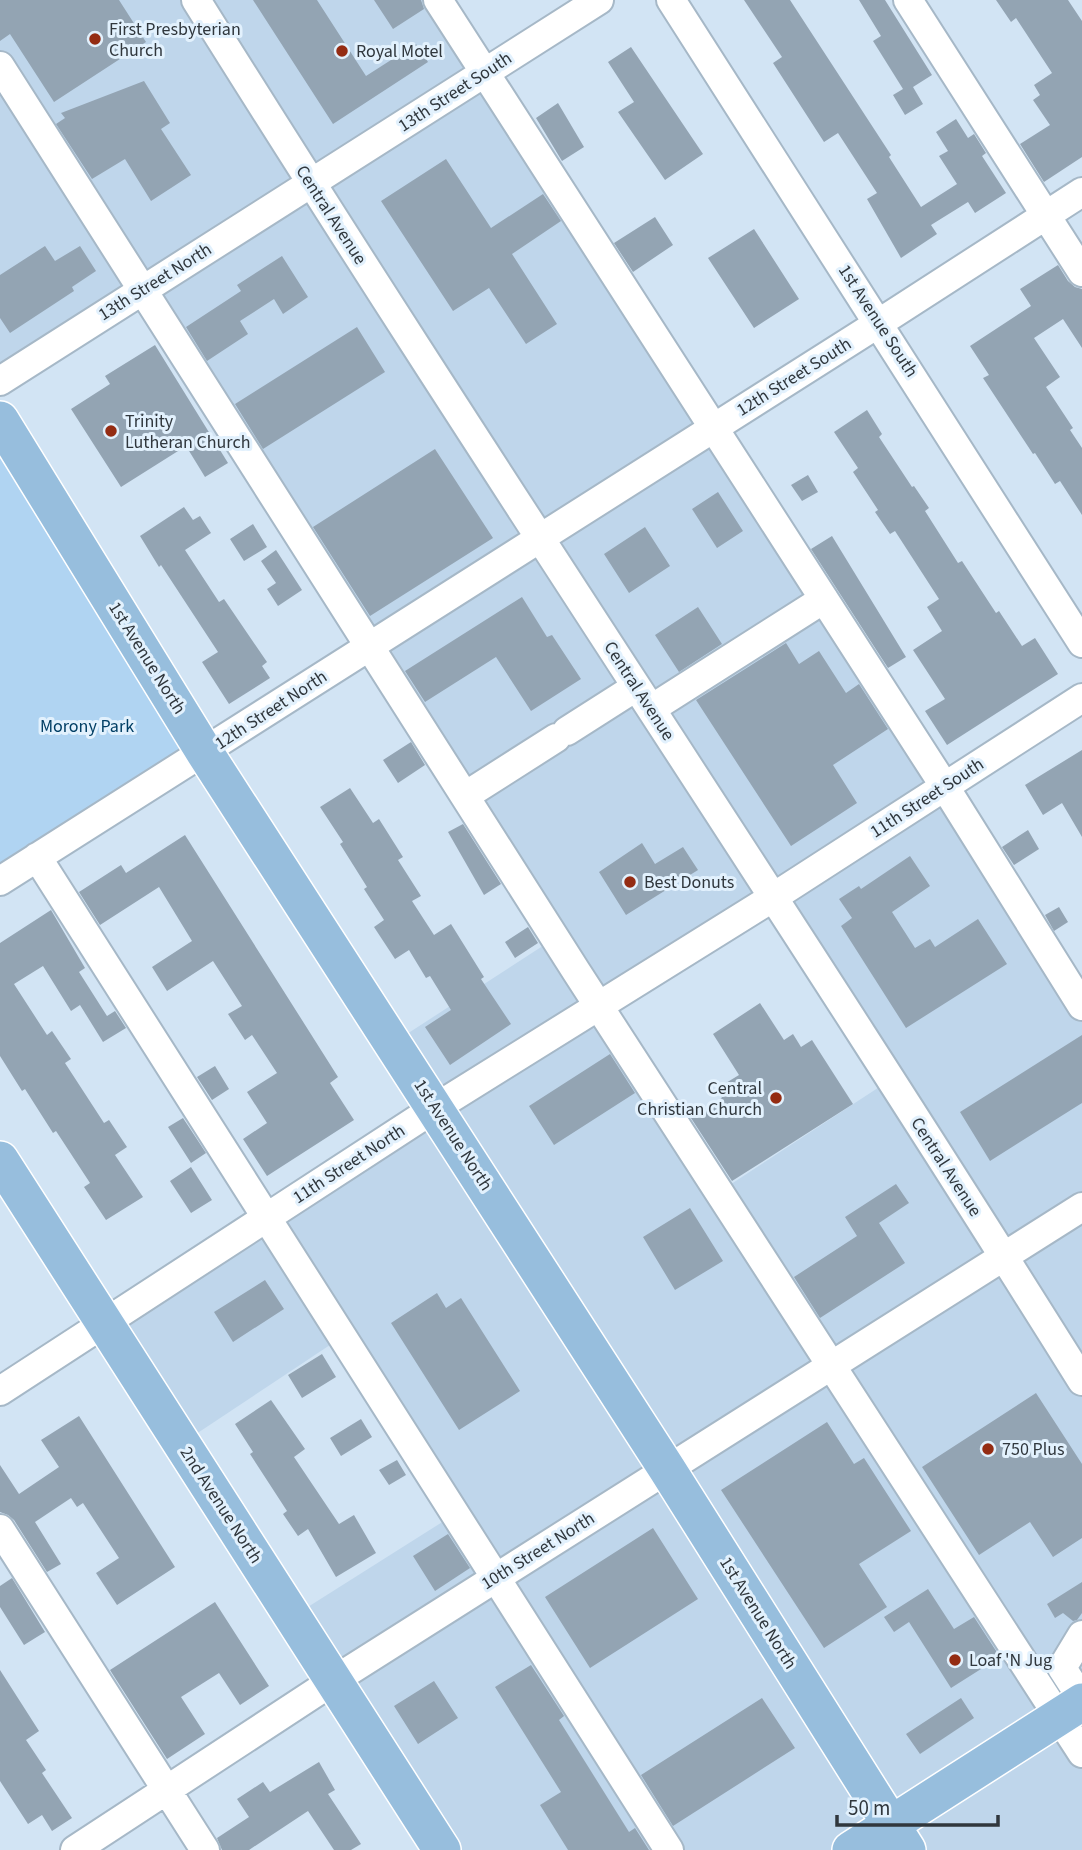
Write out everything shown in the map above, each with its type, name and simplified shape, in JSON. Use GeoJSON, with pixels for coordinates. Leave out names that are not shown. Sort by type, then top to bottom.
{"type":"FeatureCollection","features":[{"type":"Feature","properties":{"kind":"main road","name":"1st Avenue North"},"geometry":{"type":"LineString","coordinates":[[0,420],[205,752],[667,1469],[899,1837]]}},
{"type":"Feature","properties":{"kind":"main road","name":"2nd Avenue North"},"geometry":{"type":"LineString","coordinates":[[0,1160],[442,1850]]}},
{"type":"Feature","properties":{"kind":"main road"},"geometry":{"type":"LineString","coordinates":[[851,1850],[899,1837],[1074,1706]]}},
{"type":"Feature","properties":{"kind":"street","name":"Central Avenue"},"geometry":{"type":"LineString","coordinates":[[196,0],[311,184],[1082,1381]]}},
{"type":"Feature","properties":{"kind":"street"},"geometry":{"type":"LineString","coordinates":[[438,0],[945,787],[1082,1006]]}},
{"type":"Feature","properties":{"kind":"street","name":"13th Street South"},"geometry":{"type":"LineString","coordinates":[[311,184],[599,0]]}},
{"type":"Feature","properties":{"kind":"street","name":"1st Avenue South"},"geometry":{"type":"LineString","coordinates":[[671,0],[1082,643]]}},
{"type":"Feature","properties":{"kind":"street"},"geometry":{"type":"LineString","coordinates":[[908,0],[1082,272]]}},
{"type":"Feature","properties":{"kind":"street"},"geometry":{"type":"LineString","coordinates":[[0,66],[831,1366],[1074,1706]]}},
{"type":"Feature","properties":{"kind":"street","name":"13th Street North"},"geometry":{"type":"LineString","coordinates":[[0,381],[311,184]]}},
{"type":"Feature","properties":{"kind":"street","name":"12th Street South"},"geometry":{"type":"LineString","coordinates":[[540,537],[1082,192]]}},
{"type":"Feature","properties":{"kind":"street","name":"12th Street North"},"geometry":{"type":"LineString","coordinates":[[0,881],[540,537]]}},
{"type":"Feature","properties":{"kind":"street"},"geometry":{"type":"LineString","coordinates":[[465,796],[562,734],[643,698],[824,599]]}},
{"type":"Feature","properties":{"kind":"street","name":"11th Street South"},"geometry":{"type":"LineString","coordinates":[[772,898],[1082,698]]}},
{"type":"Feature","properties":{"kind":"street"},"geometry":{"type":"LineString","coordinates":[[37,857],[669,1850]]}},
{"type":"Feature","properties":{"kind":"street","name":"11th Street North"},"geometry":{"type":"LineString","coordinates":[[0,1391],[435,1108],[772,898]]}},
{"type":"Feature","properties":{"kind":"street","name":"10th Street North"},"geometry":{"type":"LineString","coordinates":[[75,1850],[333,1681],[1082,1207]]}},
{"type":"Feature","properties":{"kind":"street"},"geometry":{"type":"LineString","coordinates":[[0,1529],[205,1850]]}},
{"type":"Feature","properties":{"kind":"street"},"geometry":{"type":"LineString","coordinates":[[1082,1635],[1062,1668],[1074,1706],[1082,1754]]}},
{"type":"Feature","properties":{"kind":"shaded area"},"geometry":{"type":"Polygon","coordinates":[[[0,0],[438,0],[1082,988],[1082,1850],[442,1850],[292,1617],[455,1514],[342,1337],[181,1444],[104,1323],[435,1108],[393,1043],[555,938],[143,290],[0,381],[0,0]],[[773,899],[599,1006],[719,1192],[890,1080],[773,899]]]}},
{"type":"Feature","properties":{"kind":"green space","name":"Morony Park"},"geometry":{"type":"Polygon","coordinates":[[[0,420],[205,753],[0,885],[0,420]]]}},
{"type":"Feature","properties":{"kind":"building"},"geometry":{"type":"Polygon","coordinates":[[[0,0],[119,0],[146,42],[54,102],[10,34],[0,41],[0,0]]]}},
{"type":"Feature","properties":{"kind":"building"},"geometry":{"type":"Polygon","coordinates":[[[253,0],[317,0],[366,76],[416,44],[428,62],[333,124],[253,0]]]}},
{"type":"Feature","properties":{"kind":"building"},"geometry":{"type":"Polygon","coordinates":[[[374,0],[421,0],[424,9],[393,29],[374,0]]]}},
{"type":"Feature","properties":{"kind":"building"},"geometry":{"type":"Polygon","coordinates":[[[744,0],[790,0],[891,155],[889,157],[921,207],[957,184],[939,156],[948,151],[936,132],[956,119],[968,138],[974,134],[986,153],[982,156],[1006,193],[975,213],[968,202],[931,225],[937,234],[901,258],[867,199],[877,193],[838,133],[824,142],[773,63],[782,57],[744,0]]]}},
{"type":"Feature","properties":{"kind":"building"},"geometry":{"type":"Polygon","coordinates":[[[859,0],[885,0],[932,75],[913,87],[923,104],[905,115],[893,95],[903,89],[873,41],[881,36],[859,0]]]}},
{"type":"Feature","properties":{"kind":"building"},"geometry":{"type":"Polygon","coordinates":[[[996,0],[1068,0],[1082,21],[1082,157],[1044,182],[1020,144],[1050,125],[1033,100],[1040,95],[1034,85],[1052,73],[1016,18],[1011,22],[996,0]]]}},
{"type":"Feature","properties":{"kind":"building"},"geometry":{"type":"Polygon","coordinates":[[[631,47],[703,154],[665,180],[618,112],[634,102],[608,62],[631,47]]]}},
{"type":"Feature","properties":{"kind":"building"},"geometry":{"type":"Polygon","coordinates":[[[144,81],[170,123],[161,129],[191,175],[151,201],[125,159],[92,179],[56,124],[65,118],[61,113],[144,81]]]}},
{"type":"Feature","properties":{"kind":"building"},"geometry":{"type":"Polygon","coordinates":[[[558,103],[584,147],[562,161],[536,118],[558,103]]]}},
{"type":"Feature","properties":{"kind":"building"},"geometry":{"type":"Polygon","coordinates":[[[446,159],[491,228],[543,194],[561,221],[512,254],[557,324],[526,344],[489,288],[453,311],[381,201],[446,159]]]}},
{"type":"Feature","properties":{"kind":"building"},"geometry":{"type":"Polygon","coordinates":[[[655,217],[673,245],[633,272],[614,243],[655,217]]]}},
{"type":"Feature","properties":{"kind":"building"},"geometry":{"type":"Polygon","coordinates":[[[754,229],[799,299],[754,328],[708,258],[754,229]]]}},
{"type":"Feature","properties":{"kind":"building"},"geometry":{"type":"Polygon","coordinates":[[[45,246],[55,261],[80,246],[96,271],[72,287],[74,291],[10,333],[0,318],[0,275],[45,246]]]}},
{"type":"Feature","properties":{"kind":"building"},"geometry":{"type":"Polygon","coordinates":[[[282,256],[308,297],[283,314],[274,299],[240,321],[248,334],[207,361],[186,327],[241,291],[237,285],[282,256]]]}},
{"type":"Feature","properties":{"kind":"building"},"geometry":{"type":"Polygon","coordinates":[[[1058,265],[1068,281],[1082,289],[1082,348],[1063,319],[1034,338],[1060,377],[1046,387],[1073,428],[1070,430],[1082,448],[1082,515],[1060,481],[1055,484],[1035,453],[1033,454],[983,378],[989,375],[970,346],[1031,306],[1020,289],[1058,265]]]}},
{"type":"Feature","properties":{"kind":"building"},"geometry":{"type":"Polygon","coordinates":[[[357,327],[385,372],[263,449],[235,404],[357,327]]]}},
{"type":"Feature","properties":{"kind":"building"},"geometry":{"type":"Polygon","coordinates":[[[155,345],[228,463],[205,477],[186,446],[121,487],[71,409],[110,384],[105,376],[155,345]]]}},
{"type":"Feature","properties":{"kind":"building"},"geometry":{"type":"Polygon","coordinates":[[[867,410],[882,434],[879,437],[929,508],[925,511],[958,563],[962,561],[996,613],[999,611],[1022,646],[1035,638],[1058,674],[947,745],[925,711],[945,699],[913,650],[942,631],[927,607],[939,599],[895,531],[890,534],[875,512],[878,510],[853,472],[858,468],[834,432],[867,410]]]}},
{"type":"Feature","properties":{"kind":"building"},"geometry":{"type":"Polygon","coordinates":[[[435,449],[493,538],[370,616],[313,527],[435,449]]]}},
{"type":"Feature","properties":{"kind":"building"},"geometry":{"type":"Polygon","coordinates":[[[808,475],[818,492],[802,501],[791,485],[808,475]]]}},
{"type":"Feature","properties":{"kind":"building"},"geometry":{"type":"Polygon","coordinates":[[[718,492],[743,531],[717,548],[692,509],[718,492]]]}},
{"type":"Feature","properties":{"kind":"building"},"geometry":{"type":"Polygon","coordinates":[[[184,507],[193,520],[200,516],[211,533],[185,550],[219,602],[224,599],[267,662],[262,666],[270,678],[229,704],[202,662],[218,652],[140,536],[184,507]]]}},
{"type":"Feature","properties":{"kind":"building"},"geometry":{"type":"Polygon","coordinates":[[[253,524],[267,547],[244,561],[230,539],[253,524]]]}},
{"type":"Feature","properties":{"kind":"building"},"geometry":{"type":"Polygon","coordinates":[[[645,527],[670,566],[629,593],[604,554],[645,527]]]}},
{"type":"Feature","properties":{"kind":"building"},"geometry":{"type":"Polygon","coordinates":[[[832,536],[906,657],[888,668],[811,549],[832,536]]]}},
{"type":"Feature","properties":{"kind":"building"},"geometry":{"type":"Polygon","coordinates":[[[276,550],[302,590],[278,606],[267,589],[276,583],[261,561],[276,550]]]}},
{"type":"Feature","properties":{"kind":"building"},"geometry":{"type":"Polygon","coordinates":[[[522,597],[547,637],[552,635],[581,679],[531,711],[496,657],[425,702],[405,671],[522,597]]]}},
{"type":"Feature","properties":{"kind":"building"},"geometry":{"type":"Polygon","coordinates":[[[698,607],[722,644],[679,672],[655,635],[698,607]]]}},
{"type":"Feature","properties":{"kind":"building"},"geometry":{"type":"Polygon","coordinates":[[[786,643],[799,664],[819,651],[846,693],[859,684],[888,729],[833,765],[857,803],[791,846],[696,700],[786,643]]]}},
{"type":"Feature","properties":{"kind":"building"},"geometry":{"type":"Polygon","coordinates":[[[411,742],[425,765],[398,783],[383,760],[411,742]]]}},
{"type":"Feature","properties":{"kind":"building"},"geometry":{"type":"Polygon","coordinates":[[[1082,750],[1082,837],[1062,803],[1043,815],[1025,785],[1082,750]]]}},
{"type":"Feature","properties":{"kind":"building"},"geometry":{"type":"Polygon","coordinates":[[[350,788],[373,823],[379,819],[403,857],[398,860],[421,896],[412,901],[434,935],[451,924],[484,977],[481,979],[511,1024],[450,1065],[425,1027],[451,1010],[430,976],[426,978],[409,950],[395,959],[374,927],[384,920],[340,844],[343,842],[320,807],[350,788]]]}},
{"type":"Feature","properties":{"kind":"building"},"geometry":{"type":"Polygon","coordinates":[[[463,824],[501,884],[484,895],[448,832],[463,824]]]}},
{"type":"Feature","properties":{"kind":"building"},"geometry":{"type":"Polygon","coordinates":[[[1028,830],[1039,849],[1014,865],[1002,847],[1028,830]]]}},
{"type":"Feature","properties":{"kind":"building"},"geometry":{"type":"Polygon","coordinates":[[[185,835],[338,1077],[330,1083],[354,1120],[267,1176],[243,1139],[267,1123],[247,1092],[277,1073],[252,1035],[245,1040],[228,1014],[242,1006],[213,961],[167,991],[152,967],[192,941],[159,887],[100,925],[79,892],[121,865],[126,873],[185,835]]]}},
{"type":"Feature","properties":{"kind":"building"},"geometry":{"type":"Polygon","coordinates":[[[642,843],[655,864],[683,847],[698,870],[626,915],[599,872],[642,843]]]}},
{"type":"Feature","properties":{"kind":"building"},"geometry":{"type":"Polygon","coordinates":[[[910,856],[930,886],[892,912],[915,948],[930,939],[935,947],[978,919],[1007,964],[906,1028],[841,926],[852,918],[839,899],[859,886],[861,889],[910,856]]]}},
{"type":"Feature","properties":{"kind":"building"},"geometry":{"type":"Polygon","coordinates":[[[1059,907],[1068,922],[1054,931],[1045,915],[1059,907]]]}},
{"type":"Feature","properties":{"kind":"building"},"geometry":{"type":"Polygon","coordinates":[[[51,910],[85,968],[79,972],[107,1016],[115,1011],[126,1028],[103,1042],[80,1005],[71,1011],[43,966],[14,984],[47,1035],[52,1031],[71,1059],[65,1063],[104,1123],[109,1120],[127,1147],[115,1155],[143,1197],[106,1220],[84,1187],[90,1183],[56,1131],[53,1133],[0,1056],[0,943],[51,910]]]}},
{"type":"Feature","properties":{"kind":"building"},"geometry":{"type":"Polygon","coordinates":[[[528,927],[538,943],[515,958],[505,942],[528,927]]]}},
{"type":"Feature","properties":{"kind":"building"},"geometry":{"type":"Polygon","coordinates":[[[760,1003],[784,1040],[793,1034],[801,1047],[812,1040],[853,1104],[732,1181],[691,1118],[722,1098],[716,1089],[739,1075],[713,1034],[760,1003]]]}},
{"type":"Feature","properties":{"kind":"building"},"geometry":{"type":"Polygon","coordinates":[[[1082,1035],[1082,1103],[990,1161],[960,1112],[1082,1035]]]}},
{"type":"Feature","properties":{"kind":"building"},"geometry":{"type":"Polygon","coordinates":[[[610,1054],[635,1093],[554,1145],[529,1106],[610,1054]]]}},
{"type":"Feature","properties":{"kind":"building"},"geometry":{"type":"Polygon","coordinates":[[[215,1066],[229,1089],[212,1100],[197,1077],[215,1066]]]}},
{"type":"Feature","properties":{"kind":"building"},"geometry":{"type":"Polygon","coordinates":[[[183,1118],[206,1153],[191,1163],[168,1127],[183,1118]]]}},
{"type":"Feature","properties":{"kind":"building"},"geometry":{"type":"Polygon","coordinates":[[[191,1167],[212,1200],[191,1213],[170,1181],[191,1167]]]}},
{"type":"Feature","properties":{"kind":"building"},"geometry":{"type":"Polygon","coordinates":[[[896,1184],[909,1203],[879,1223],[905,1263],[820,1318],[794,1277],[857,1236],[845,1217],[896,1184]]]}},
{"type":"Feature","properties":{"kind":"building"},"geometry":{"type":"Polygon","coordinates":[[[690,1208],[723,1261],[675,1290],[643,1237],[690,1208]]]}},
{"type":"Feature","properties":{"kind":"building"},"geometry":{"type":"Polygon","coordinates":[[[265,1280],[284,1309],[233,1342],[214,1312],[265,1280]]]}},
{"type":"Feature","properties":{"kind":"building"},"geometry":{"type":"Polygon","coordinates":[[[437,1293],[446,1308],[461,1298],[520,1391],[459,1430],[391,1323],[437,1293]]]}},
{"type":"Feature","properties":{"kind":"building"},"geometry":{"type":"Polygon","coordinates":[[[322,1354],[336,1377],[302,1398],[288,1375],[322,1354]]]}},
{"type":"Feature","properties":{"kind":"building"},"geometry":{"type":"Polygon","coordinates":[[[1036,1393],[1082,1464],[1082,1538],[1053,1557],[1030,1522],[979,1555],[922,1467],[1036,1393]]]}},
{"type":"Feature","properties":{"kind":"building"},"geometry":{"type":"Polygon","coordinates":[[[271,1400],[305,1449],[294,1457],[339,1524],[354,1515],[376,1553],[336,1577],[308,1529],[298,1536],[283,1514],[287,1511],[250,1454],[253,1452],[235,1424],[271,1400]]]}},
{"type":"Feature","properties":{"kind":"building"},"geometry":{"type":"Polygon","coordinates":[[[79,1416],[175,1567],[117,1605],[96,1573],[119,1558],[83,1503],[77,1507],[71,1498],[35,1522],[61,1564],[47,1572],[14,1520],[0,1512],[0,1465],[19,1494],[59,1467],[41,1440],[79,1416]]]}},
{"type":"Feature","properties":{"kind":"building"},"geometry":{"type":"Polygon","coordinates":[[[361,1419],[372,1437],[341,1456],[330,1438],[361,1419]]]}},
{"type":"Feature","properties":{"kind":"building"},"geometry":{"type":"Polygon","coordinates":[[[827,1422],[854,1464],[864,1458],[911,1531],[859,1564],[887,1607],[824,1648],[721,1490],[827,1422]]]}},
{"type":"Feature","properties":{"kind":"building"},"geometry":{"type":"Polygon","coordinates":[[[397,1460],[406,1475],[389,1485],[379,1470],[397,1460]]]}},
{"type":"Feature","properties":{"kind":"building"},"geometry":{"type":"Polygon","coordinates":[[[653,1528],[698,1599],[590,1668],[545,1597],[653,1528]]]}},
{"type":"Feature","properties":{"kind":"building"},"geometry":{"type":"Polygon","coordinates":[[[448,1534],[470,1568],[435,1591],[413,1556],[448,1534]]]}},
{"type":"Feature","properties":{"kind":"building"},"geometry":{"type":"Polygon","coordinates":[[[12,1578],[45,1632],[24,1645],[0,1607],[0,1586],[12,1578]]]}},
{"type":"Feature","properties":{"kind":"building"},"geometry":{"type":"Polygon","coordinates":[[[1082,1582],[1082,1613],[1077,1620],[1073,1621],[1063,1613],[1055,1618],[1047,1604],[1082,1582]]]}},
{"type":"Feature","properties":{"kind":"building"},"geometry":{"type":"Polygon","coordinates":[[[928,1589],[954,1629],[974,1617],[1000,1657],[951,1688],[909,1622],[894,1632],[884,1617],[928,1589]]]}},
{"type":"Feature","properties":{"kind":"building"},"geometry":{"type":"Polygon","coordinates":[[[215,1602],[269,1686],[240,1705],[219,1673],[181,1697],[205,1734],[167,1759],[110,1670],[215,1602]]]}},
{"type":"Feature","properties":{"kind":"building"},"geometry":{"type":"Polygon","coordinates":[[[531,1665],[564,1716],[559,1720],[629,1832],[635,1828],[649,1850],[568,1850],[540,1805],[561,1792],[495,1687],[531,1665]]]}},
{"type":"Feature","properties":{"kind":"building"},"geometry":{"type":"Polygon","coordinates":[[[0,1670],[39,1731],[26,1740],[46,1770],[42,1773],[72,1818],[52,1831],[42,1815],[28,1824],[0,1781],[0,1670]]]}},
{"type":"Feature","properties":{"kind":"building"},"geometry":{"type":"Polygon","coordinates":[[[434,1681],[458,1718],[418,1744],[394,1706],[434,1681]]]}},
{"type":"Feature","properties":{"kind":"building"},"geometry":{"type":"Polygon","coordinates":[[[762,1698],[795,1748],[673,1826],[641,1775],[762,1698]]]}},
{"type":"Feature","properties":{"kind":"building"},"geometry":{"type":"Polygon","coordinates":[[[961,1698],[974,1718],[920,1754],[906,1734],[961,1698]]]}},
{"type":"Feature","properties":{"kind":"building"},"geometry":{"type":"Polygon","coordinates":[[[319,1762],[335,1790],[328,1794],[361,1844],[351,1850],[334,1850],[308,1811],[249,1850],[222,1850],[217,1838],[249,1817],[237,1799],[263,1782],[270,1792],[319,1762]]]}},
{"type":"Feature","properties":{"kind":"place","name":"First Presbyterian Church"},"geometry":{"type":"Point","coordinates":[95,39]}},
{"type":"Feature","properties":{"kind":"place","name":"Royal Motel"},"geometry":{"type":"Point","coordinates":[342,51]}},
{"type":"Feature","properties":{"kind":"place","name":"Trinity Lutheran Church"},"geometry":{"type":"Point","coordinates":[111,431]}},
{"type":"Feature","properties":{"kind":"place","name":"Best Donuts"},"geometry":{"type":"Point","coordinates":[630,882]}},
{"type":"Feature","properties":{"kind":"place","name":"Central Christian Church"},"geometry":{"type":"Point","coordinates":[776,1098]}},
{"type":"Feature","properties":{"kind":"place","name":"750 Plus"},"geometry":{"type":"Point","coordinates":[988,1449]}},
{"type":"Feature","properties":{"kind":"place","name":"Loaf 'N Jug"},"geometry":{"type":"Point","coordinates":[955,1660]}}]}
